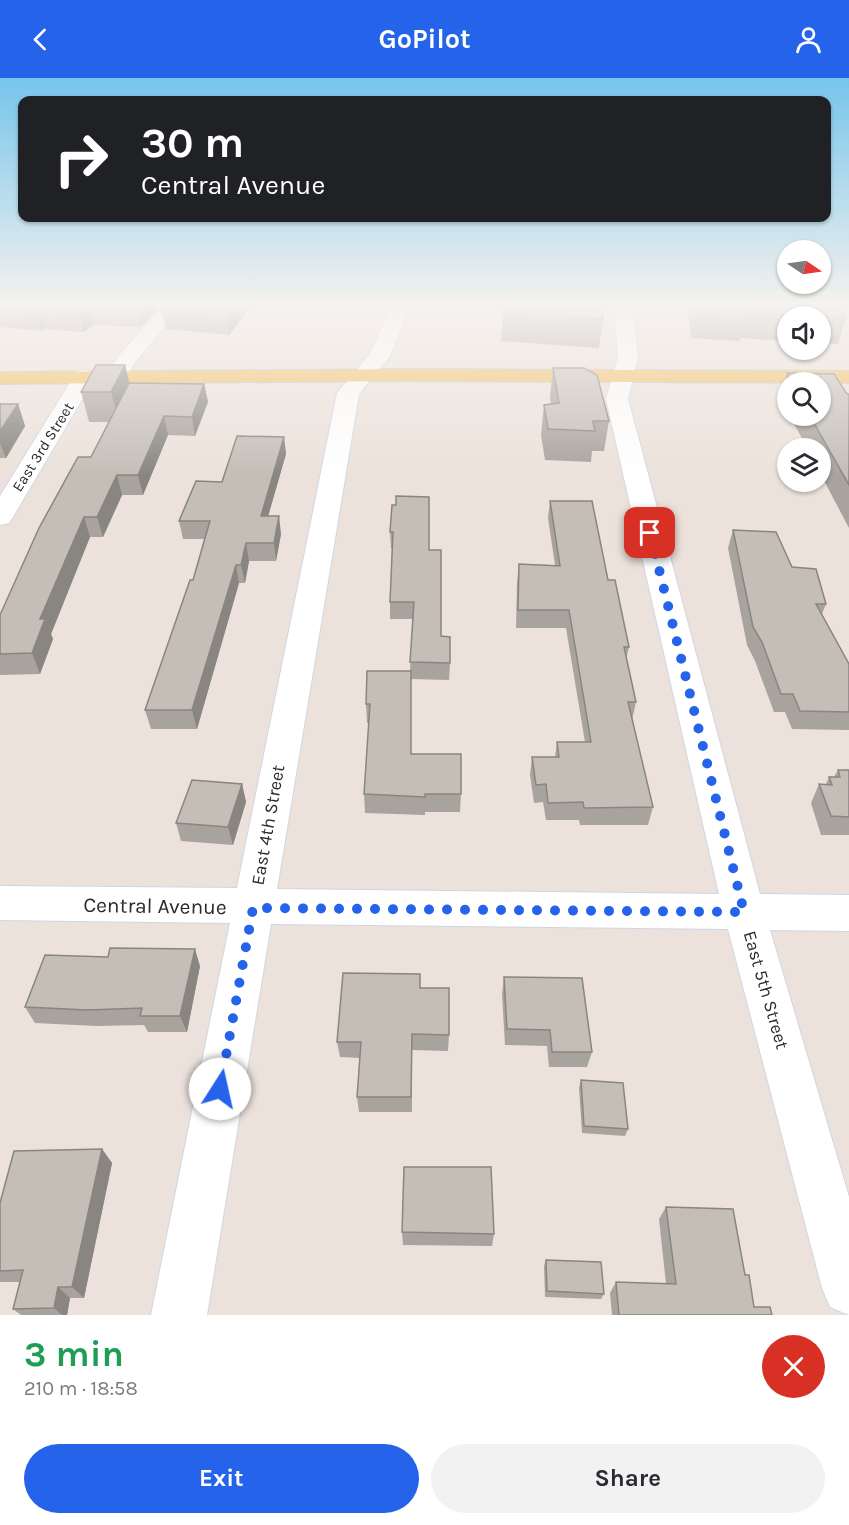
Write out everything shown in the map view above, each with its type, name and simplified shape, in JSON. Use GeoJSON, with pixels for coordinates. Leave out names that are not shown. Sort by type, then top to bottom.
{"type":"FeatureCollection","features":[{"type":"Feature","properties":{"kind":"main road"},"geometry":{"type":"LineString","coordinates":[[0,378],[85,376],[849,377]]}},
{"type":"Feature","properties":{"kind":"street"},"geometry":{"type":"LineString","coordinates":[[115,376],[125,361]]}},
{"type":"Feature","properties":{"kind":"street","name":"East 4th Street"},"geometry":{"type":"LineString","coordinates":[[179,1315],[346,399],[348,393],[376,361]]}},
{"type":"Feature","properties":{"kind":"street","name":"East 5th Street"},"geometry":{"type":"LineString","coordinates":[[627,361],[617,399],[744,912],[849,1288]]}},
{"type":"Feature","properties":{"kind":"street","name":"East 3rd Street"},"geometry":{"type":"LineString","coordinates":[[0,517],[85,376]]}},
{"type":"Feature","properties":{"kind":"street","name":"Central Avenue"},"geometry":{"type":"LineString","coordinates":[[0,903],[253,908],[849,913]]}},
{"type":"Feature","properties":{"kind":"building"},"geometry":{"type":"Polygon","coordinates":[[[96,365],[125,365],[111,392],[81,392],[96,365]]]}},
{"type":"Feature","properties":{"kind":"building"},"geometry":{"type":"Polygon","coordinates":[[[553,368],[584,368],[597,375],[609,421],[593,421],[595,431],[548,429],[544,405],[559,403],[553,368]]]}},
{"type":"Feature","properties":{"kind":"building"},"geometry":{"type":"Polygon","coordinates":[[[831,374],[834,374],[849,394],[849,485],[831,453],[831,438],[822,438],[816,426],[831,426],[831,374]]]}},
{"type":"Feature","properties":{"kind":"building"},"geometry":{"type":"Polygon","coordinates":[[[129,383],[204,384],[192,417],[164,416],[138,475],[117,475],[97,517],[84,517],[40,619],[45,619],[32,653],[0,654],[0,615],[39,528],[78,457],[91,457],[129,383]]]}},
{"type":"Feature","properties":{"kind":"building"},"geometry":{"type":"Polygon","coordinates":[[[0,404],[18,404],[0,431],[0,404]]]}},
{"type":"Feature","properties":{"kind":"building"},"geometry":{"type":"Polygon","coordinates":[[[237,436],[284,437],[261,516],[279,516],[274,543],[246,543],[241,565],[236,565],[192,710],[145,710],[190,580],[193,580],[210,521],[179,521],[196,481],[222,482],[237,436]]]}},
{"type":"Feature","properties":{"kind":"building"},"geometry":{"type":"Polygon","coordinates":[[[396,496],[429,497],[429,550],[441,550],[441,636],[450,637],[450,663],[410,662],[414,602],[390,602],[393,532],[390,532],[392,505],[396,505],[396,496]]]}},
{"type":"Feature","properties":{"kind":"building"},"geometry":{"type":"Polygon","coordinates":[[[550,501],[592,501],[608,580],[615,580],[629,647],[624,647],[636,702],[628,702],[653,807],[584,808],[583,802],[548,803],[546,784],[536,785],[532,757],[559,757],[557,742],[591,742],[569,610],[518,610],[519,564],[560,566],[550,501]]]}},
{"type":"Feature","properties":{"kind":"building"},"geometry":{"type":"Polygon","coordinates":[[[733,530],[776,532],[792,567],[816,569],[826,604],[816,604],[849,664],[849,712],[800,711],[793,694],[781,694],[762,642],[753,627],[733,530]]]}},
{"type":"Feature","properties":{"kind":"building"},"geometry":{"type":"Polygon","coordinates":[[[367,671],[411,671],[411,754],[461,754],[461,794],[425,794],[425,797],[364,794],[370,704],[366,704],[367,671]]]}},
{"type":"Feature","properties":{"kind":"building"},"geometry":{"type":"Polygon","coordinates":[[[838,770],[849,770],[849,817],[831,816],[819,784],[832,785],[829,777],[840,777],[838,770]]]}},
{"type":"Feature","properties":{"kind":"building"},"geometry":{"type":"Polygon","coordinates":[[[192,780],[242,784],[228,827],[176,823],[192,780]]]}},
{"type":"Feature","properties":{"kind":"building"},"geometry":{"type":"Polygon","coordinates":[[[110,948],[195,949],[180,1016],[140,1016],[142,1008],[87,1010],[25,1007],[45,955],[108,957],[110,948]]]}},
{"type":"Feature","properties":{"kind":"building"},"geometry":{"type":"Polygon","coordinates":[[[343,973],[420,974],[420,988],[449,988],[449,1035],[412,1034],[411,1097],[357,1097],[361,1042],[337,1042],[343,973]]]}},
{"type":"Feature","properties":{"kind":"building"},"geometry":{"type":"Polygon","coordinates":[[[504,977],[582,978],[592,1052],[552,1052],[550,1030],[507,1029],[504,977]]]}},
{"type":"Feature","properties":{"kind":"building"},"geometry":{"type":"Polygon","coordinates":[[[581,1080],[623,1083],[628,1129],[584,1126],[581,1080]]]}},
{"type":"Feature","properties":{"kind":"building"},"geometry":{"type":"Polygon","coordinates":[[[102,1149],[72,1287],[58,1287],[54,1308],[13,1309],[23,1270],[0,1271],[0,1203],[14,1151],[102,1149]]]}},
{"type":"Feature","properties":{"kind":"building"},"geometry":{"type":"Polygon","coordinates":[[[404,1167],[491,1167],[494,1234],[402,1232],[404,1167]]]}},
{"type":"Feature","properties":{"kind":"building"},"geometry":{"type":"Polygon","coordinates":[[[666,1207],[733,1209],[745,1275],[749,1275],[754,1307],[770,1307],[772,1315],[619,1315],[616,1282],[676,1284],[666,1207]]]}},
{"type":"Feature","properties":{"kind":"building"},"geometry":{"type":"Polygon","coordinates":[[[546,1260],[601,1262],[604,1294],[547,1291],[546,1260]]]}},
{"type":"Feature","properties":{"kind":"route"},"geometry":{"type":"LineString","coordinates":[[220,1089],[253,908],[744,912],[650,533]]}}]}
